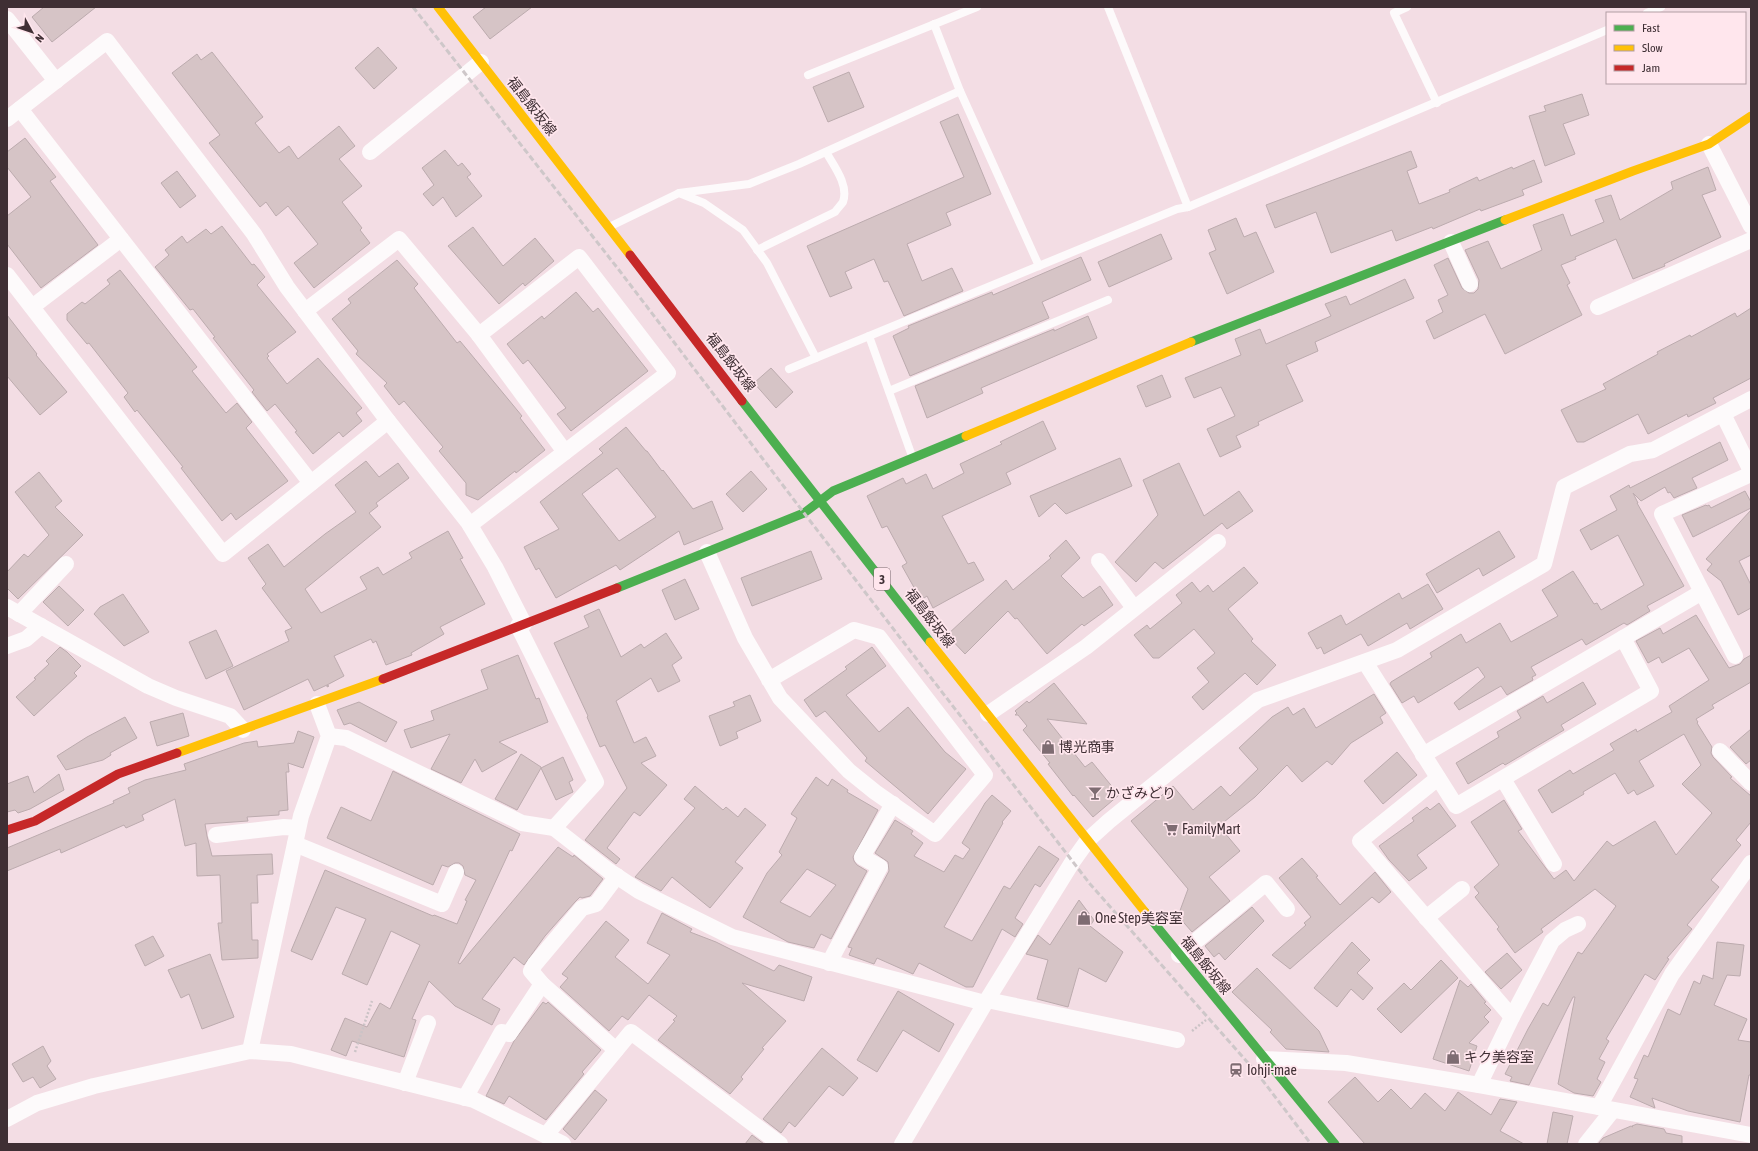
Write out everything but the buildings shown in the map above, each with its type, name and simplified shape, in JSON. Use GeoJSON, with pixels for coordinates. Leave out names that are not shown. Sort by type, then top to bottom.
{"type":"FeatureCollection","features":[{"type":"Feature","properties":{"kind":"street","name":"福島飯坂線"},"geometry":{"type":"LineString","coordinates":[[438,7],[820,502],[1180,955],[1335,1144]]}},
{"type":"Feature","properties":{"kind":"street"},"geometry":{"type":"LineString","coordinates":[[7,19],[56,81]]}},
{"type":"Feature","properties":{"kind":"street"},"geometry":{"type":"LineString","coordinates":[[7,119],[108,41],[254,234],[287,287],[388,421],[470,525],[495,567],[596,782],[554,828]]}},
{"type":"Feature","properties":{"kind":"street"},"geometry":{"type":"LineString","coordinates":[[370,152],[481,62]]}},
{"type":"Feature","properties":{"kind":"street"},"geometry":{"type":"LineString","coordinates":[[20,108],[311,483]]}},
{"type":"Feature","properties":{"kind":"street"},"geometry":{"type":"LineString","coordinates":[[7,830],[35,821],[118,774],[316,704],[804,513],[833,491],[913,459],[1166,352],[1634,171],[1708,144],[1751,116]]}},
{"type":"Feature","properties":{"kind":"street"},"geometry":{"type":"LineString","coordinates":[[1708,144],[1751,226]]}},
{"type":"Feature","properties":{"kind":"street"},"geometry":{"type":"LineString","coordinates":[[32,307],[121,238]]}},
{"type":"Feature","properties":{"kind":"street"},"geometry":{"type":"LineString","coordinates":[[305,311],[399,240],[479,334],[565,452]]}},
{"type":"Feature","properties":{"kind":"street"},"geometry":{"type":"LineString","coordinates":[[1598,307],[1751,240]]}},
{"type":"Feature","properties":{"kind":"street"},"geometry":{"type":"LineString","coordinates":[[1451,242],[1470,284]]}},
{"type":"Feature","properties":{"kind":"street"},"geometry":{"type":"LineString","coordinates":[[470,525],[668,373],[579,257],[479,334]]}},
{"type":"Feature","properties":{"kind":"street"},"geometry":{"type":"LineString","coordinates":[[7,276],[223,554],[388,421]]}},
{"type":"Feature","properties":{"kind":"street"},"geometry":{"type":"LineString","coordinates":[[902,1144],[986,1001],[1073,861],[1088,840],[1109,821],[1258,700],[1397,650],[1544,564],[1564,487],[1630,454],[1653,450],[1751,399]]}},
{"type":"Feature","properties":{"kind":"street"},"geometry":{"type":"LineString","coordinates":[[1723,414],[1751,471]]}},
{"type":"Feature","properties":{"kind":"street"},"geometry":{"type":"LineString","coordinates":[[1735,656],[1662,514],[1751,474]]}},
{"type":"Feature","properties":{"kind":"street"},"geometry":{"type":"LineString","coordinates":[[988,714],[1086,647],[1218,542]]}},
{"type":"Feature","properties":{"kind":"street"},"geometry":{"type":"LineString","coordinates":[[707,552],[745,638],[769,680],[780,698],[849,771],[935,834],[985,775],[879,637],[854,630],[769,680]]}},
{"type":"Feature","properties":{"kind":"street"},"geometry":{"type":"LineString","coordinates":[[1099,561],[1134,608]]}},
{"type":"Feature","properties":{"kind":"street"},"geometry":{"type":"LineString","coordinates":[[66,564],[13,610],[148,686],[176,698],[230,716],[242,730]]}},
{"type":"Feature","properties":{"kind":"street"},"geometry":{"type":"LineString","coordinates":[[1424,755],[1702,592]]}},
{"type":"Feature","properties":{"kind":"street"},"geometry":{"type":"LineString","coordinates":[[7,646],[26,639],[41,626]]}},
{"type":"Feature","properties":{"kind":"street"},"geometry":{"type":"LineString","coordinates":[[1365,662],[1456,806],[1651,691],[1623,638]]}},
{"type":"Feature","properties":{"kind":"street"},"geometry":{"type":"LineString","coordinates":[[250,1051],[301,816],[329,736],[316,704]]}},
{"type":"Feature","properties":{"kind":"street"},"geometry":{"type":"LineString","coordinates":[[329,736],[346,738],[522,823],[554,828],[639,891],[732,937],[830,963],[986,1001],[1177,1040]]}},
{"type":"Feature","properties":{"kind":"street"},"geometry":{"type":"LineString","coordinates":[[1720,751],[1751,783]]}},
{"type":"Feature","properties":{"kind":"street"},"geometry":{"type":"LineString","coordinates":[[1438,778],[1360,841],[1512,1017]]}},
{"type":"Feature","properties":{"kind":"street"},"geometry":{"type":"LineString","coordinates":[[1503,779],[1554,864]]}},
{"type":"Feature","properties":{"kind":"street"},"geometry":{"type":"LineString","coordinates":[[830,963],[880,867],[862,856],[893,804]]}},
{"type":"Feature","properties":{"kind":"street"},"geometry":{"type":"LineString","coordinates":[[216,835],[284,827],[298,828]]}},
{"type":"Feature","properties":{"kind":"street"},"geometry":{"type":"LineString","coordinates":[[295,844],[442,904],[456,872]]}},
{"type":"Feature","properties":{"kind":"street"},"geometry":{"type":"LineString","coordinates":[[1586,1144],[1606,1109],[1672,974],[1751,863]]}},
{"type":"Feature","properties":{"kind":"street"},"geometry":{"type":"LineString","coordinates":[[616,1050],[542,984],[531,971],[535,964],[582,908],[596,904],[617,876]]}},
{"type":"Feature","properties":{"kind":"street"},"geometry":{"type":"LineString","coordinates":[[1180,955],[1266,883],[1287,909]]}},
{"type":"Feature","properties":{"kind":"street"},"geometry":{"type":"LineString","coordinates":[[1426,918],[1462,888]]}},
{"type":"Feature","properties":{"kind":"street"},"geometry":{"type":"LineString","coordinates":[[1479,1085],[1512,1017],[1552,941],[1565,930],[1578,924]]}},
{"type":"Feature","properties":{"kind":"street"},"geometry":{"type":"LineString","coordinates":[[466,1098],[502,1032],[509,1034],[542,984]]}},
{"type":"Feature","properties":{"kind":"street"},"geometry":{"type":"LineString","coordinates":[[405,1083],[428,1023]]}},
{"type":"Feature","properties":{"kind":"street"},"geometry":{"type":"LineString","coordinates":[[546,1135],[631,1032],[780,1144]]}},
{"type":"Feature","properties":{"kind":"street"},"geometry":{"type":"LineString","coordinates":[[7,1119],[37,1103],[94,1086],[250,1051],[268,1051],[291,1054],[474,1100],[563,1144]]}},
{"type":"Feature","properties":{"kind":"street"},"geometry":{"type":"LineString","coordinates":[[1264,1059],[1346,1063],[1479,1085],[1751,1135]]}},
{"type":"Feature","properties":{"kind":"lane"},"geometry":{"type":"LineString","coordinates":[[808,75],[977,7]]}},
{"type":"Feature","properties":{"kind":"lane"},"geometry":{"type":"LineString","coordinates":[[1108,7],[1188,207]]}},
{"type":"Feature","properties":{"kind":"lane"},"geometry":{"type":"LineString","coordinates":[[1407,7],[1394,13],[1437,103]]}},
{"type":"Feature","properties":{"kind":"lane"},"geometry":{"type":"LineString","coordinates":[[1649,12],[1661,7]]}},
{"type":"Feature","properties":{"kind":"lane"},"geometry":{"type":"LineString","coordinates":[[934,24],[960,91],[1039,266]]}},
{"type":"Feature","properties":{"kind":"lane"},"geometry":{"type":"LineString","coordinates":[[789,369],[1177,209],[1188,207],[1606,30]]}},
{"type":"Feature","properties":{"kind":"lane"},"geometry":{"type":"LineString","coordinates":[[608,228],[678,193],[749,184],[826,152],[960,91]]}},
{"type":"Feature","properties":{"kind":"lane"},"geometry":{"type":"LineString","coordinates":[[757,250],[835,212],[843,202],[844,188],[842,181],[826,152]]}},
{"type":"Feature","properties":{"kind":"lane"},"geometry":{"type":"LineString","coordinates":[[678,193],[704,203],[743,230],[767,263],[816,358]]}},
{"type":"Feature","properties":{"kind":"lane"},"geometry":{"type":"LineString","coordinates":[[889,391],[1108,300]]}},
{"type":"Feature","properties":{"kind":"lane"},"geometry":{"type":"LineString","coordinates":[[869,336],[913,459]]}},
{"type":"Feature","properties":{"kind":"path"},"geometry":{"type":"LineString","coordinates":[[350,1069],[372,1001]]}},
{"type":"Feature","properties":{"kind":"path"},"geometry":{"type":"LineString","coordinates":[[1177,1040],[1191,1033],[1209,1018]]}},
{"type":"Feature","properties":{"kind":"railway"},"geometry":{"type":"LineString","coordinates":[[413,7],[619,270],[1090,884],[1257,1073],[1311,1144]]}},
{"type":"Feature","properties":{"kind":"traffic: fast"},"geometry":{"type":"LineString","coordinates":[[1191,342],[1505,220]]}},
{"type":"Feature","properties":{"kind":"traffic: fast"},"geometry":{"type":"LineString","coordinates":[[742,401],[930,642]]}},
{"type":"Feature","properties":{"kind":"traffic: fast"},"geometry":{"type":"LineString","coordinates":[[617,588],[804,513],[833,491],[966,436]]}},
{"type":"Feature","properties":{"kind":"traffic: fast"},"geometry":{"type":"LineString","coordinates":[[1145,912],[1335,1144]]}},
{"type":"Feature","properties":{"kind":"traffic: slow"},"geometry":{"type":"LineString","coordinates":[[438,7],[630,255]]}},
{"type":"Feature","properties":{"kind":"traffic: slow"},"geometry":{"type":"LineString","coordinates":[[1505,220],[1633,171],[1709,144],[1751,116]]}},
{"type":"Feature","properties":{"kind":"traffic: slow"},"geometry":{"type":"LineString","coordinates":[[966,436],[1191,342]]}},
{"type":"Feature","properties":{"kind":"traffic: slow"},"geometry":{"type":"LineString","coordinates":[[930,642],[1145,912]]}},
{"type":"Feature","properties":{"kind":"traffic: slow"},"geometry":{"type":"LineString","coordinates":[[177,753],[383,679]]}},
{"type":"Feature","properties":{"kind":"traffic: jam"},"geometry":{"type":"LineString","coordinates":[[630,255],[742,401]]}},
{"type":"Feature","properties":{"kind":"traffic: jam"},"geometry":{"type":"LineString","coordinates":[[383,679],[617,588]]}},
{"type":"Feature","properties":{"kind":"traffic: jam"},"geometry":{"type":"LineString","coordinates":[[7,830],[35,821],[118,774],[177,753]]}},
{"type":"Feature","properties":{"kind":"place","name":"博光商事"},"geometry":{"type":"Point","coordinates":[1048,747]}},
{"type":"Feature","properties":{"kind":"place","name":"かざみどり"},"geometry":{"type":"Point","coordinates":[1095,793]}},
{"type":"Feature","properties":{"kind":"place","name":"FamilyMart"},"geometry":{"type":"Point","coordinates":[1171,829]}},
{"type":"Feature","properties":{"kind":"place","name":"One Step美容室"},"geometry":{"type":"Point","coordinates":[1084,918]}},
{"type":"Feature","properties":{"kind":"place","name":"キク美容室"},"geometry":{"type":"Point","coordinates":[1453,1057]}},
{"type":"Feature","properties":{"kind":"place","name":"Iohji-mae"},"geometry":{"type":"Point","coordinates":[1236,1070]}}]}
